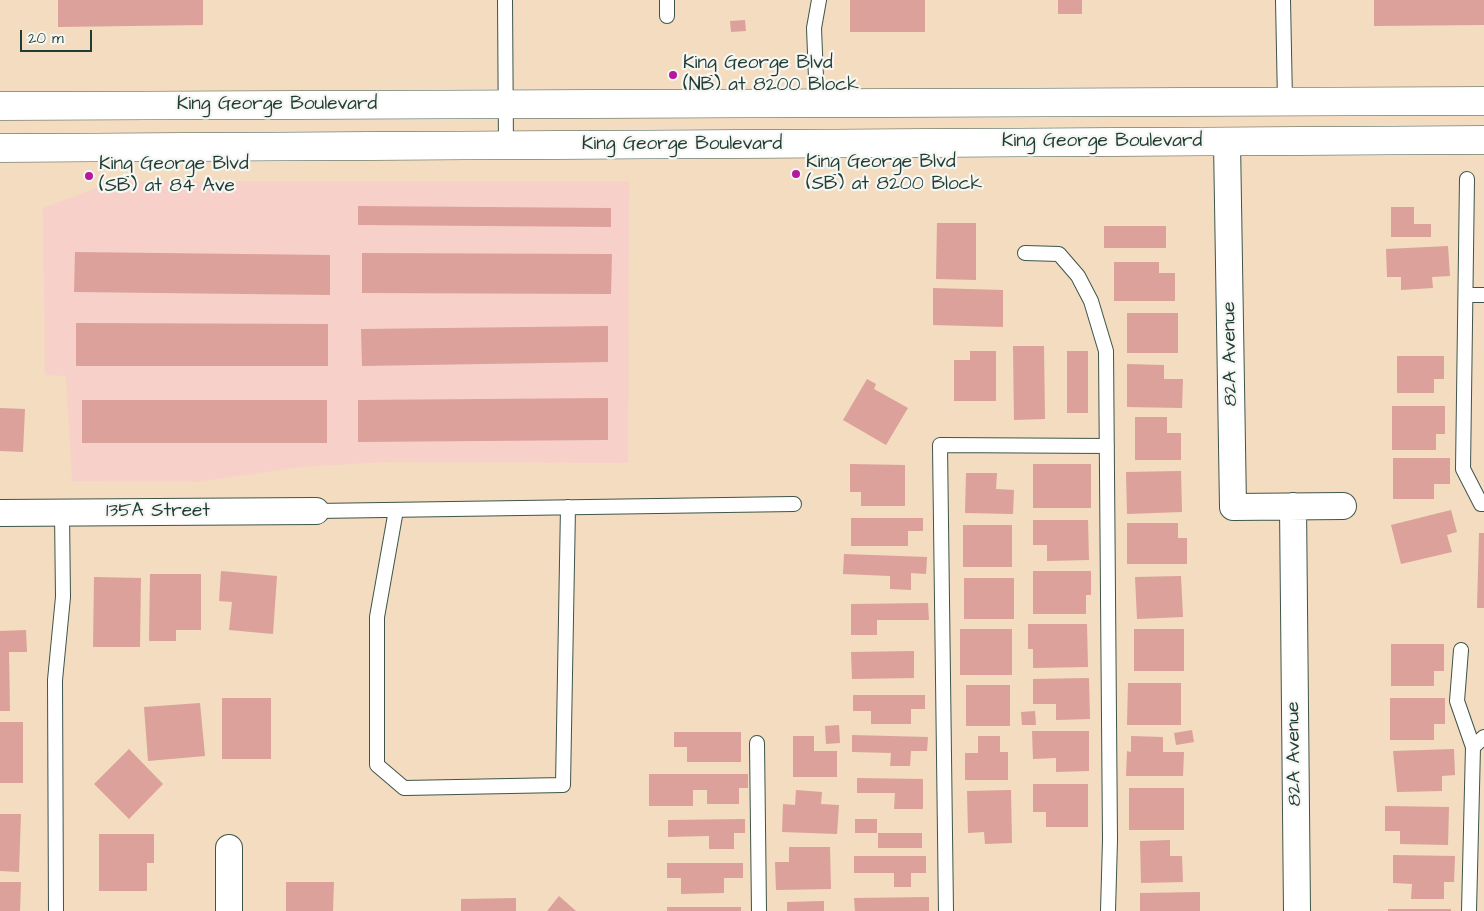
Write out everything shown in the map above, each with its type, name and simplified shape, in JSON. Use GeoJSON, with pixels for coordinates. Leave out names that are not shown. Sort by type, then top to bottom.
{"type":"FeatureCollection","features":[{"type":"Feature","properties":{"kind":"main road","name":"King George Boulevard"},"geometry":{"type":"LineString","coordinates":[[0,106],[1285,100],[1484,101]]}},
{"type":"Feature","properties":{"kind":"main road","name":"King George Boulevard"},"geometry":{"type":"LineString","coordinates":[[0,148],[1484,140]]}},
{"type":"Feature","properties":{"kind":"street","name":"82A Avenue"},"geometry":{"type":"LineString","coordinates":[[1227,142],[1233,507],[1343,506]]}},
{"type":"Feature","properties":{"kind":"street","name":"82A Avenue"},"geometry":{"type":"LineString","coordinates":[[1293,506],[1297,911]]}},
{"type":"Feature","properties":{"kind":"street","name":"135A Street"},"geometry":{"type":"LineString","coordinates":[[0,513],[316,511]]}},
{"type":"Feature","properties":{"kind":"street"},"geometry":{"type":"LineString","coordinates":[[229,848],[229,911]]}},
{"type":"Feature","properties":{"kind":"lane"},"geometry":{"type":"LineString","coordinates":[[505,0],[506,146]]}},
{"type":"Feature","properties":{"kind":"lane"},"geometry":{"type":"LineString","coordinates":[[667,0],[667,16]]}},
{"type":"Feature","properties":{"kind":"lane"},"geometry":{"type":"LineString","coordinates":[[817,103],[814,28],[819,0]]}},
{"type":"Feature","properties":{"kind":"lane"},"geometry":{"type":"LineString","coordinates":[[1283,0],[1285,100]]}},
{"type":"Feature","properties":{"kind":"lane"},"geometry":{"type":"LineString","coordinates":[[1467,178],[1462,469],[1481,504],[1484,504]]}},
{"type":"Feature","properties":{"kind":"lane"},"geometry":{"type":"LineString","coordinates":[[1025,253],[1059,254],[1078,276],[1090,301],[1106,351],[1110,840],[1108,911]]}},
{"type":"Feature","properties":{"kind":"lane"},"geometry":{"type":"LineString","coordinates":[[1466,295],[1484,295]]}},
{"type":"Feature","properties":{"kind":"lane"},"geometry":{"type":"LineString","coordinates":[[946,911],[940,445],[1107,446]]}},
{"type":"Feature","properties":{"kind":"lane"},"geometry":{"type":"LineString","coordinates":[[316,511],[794,504]]}},
{"type":"Feature","properties":{"kind":"lane"},"geometry":{"type":"LineString","coordinates":[[396,510],[377,617],[377,765],[404,788],[563,785],[568,507]]}},
{"type":"Feature","properties":{"kind":"lane"},"geometry":{"type":"LineString","coordinates":[[56,911],[55,680],[63,597],[62,513]]}},
{"type":"Feature","properties":{"kind":"lane"},"geometry":{"type":"LineString","coordinates":[[1461,650],[1457,701],[1473,747],[1469,911]]}},
{"type":"Feature","properties":{"kind":"lane"},"geometry":{"type":"LineString","coordinates":[[1473,747],[1484,737]]}},
{"type":"Feature","properties":{"kind":"lane"},"geometry":{"type":"LineString","coordinates":[[757,743],[759,911]]}},
{"type":"Feature","properties":{"kind":"shaded area"},"geometry":{"type":"Polygon","coordinates":[[[115,181],[629,181],[628,463],[387,462],[302,467],[197,482],[72,481],[66,376],[45,375],[43,208],[115,181]]]}},
{"type":"Feature","properties":{"kind":"building"},"geometry":{"type":"Polygon","coordinates":[[[58,0],[203,0],[203,25],[58,27],[58,0]]]}},
{"type":"Feature","properties":{"kind":"building"},"geometry":{"type":"Polygon","coordinates":[[[850,0],[925,0],[925,32],[850,32],[850,0]]]}},
{"type":"Feature","properties":{"kind":"building"},"geometry":{"type":"Polygon","coordinates":[[[1058,0],[1082,0],[1082,14],[1058,14],[1058,0]]]}},
{"type":"Feature","properties":{"kind":"building"},"geometry":{"type":"Polygon","coordinates":[[[1374,0],[1484,0],[1484,25],[1374,26],[1374,0]]]}},
{"type":"Feature","properties":{"kind":"building"},"geometry":{"type":"Polygon","coordinates":[[[745,20],[746,31],[731,32],[730,21],[745,20]]]}},
{"type":"Feature","properties":{"kind":"building"},"geometry":{"type":"Polygon","coordinates":[[[358,206],[611,208],[611,227],[358,225],[358,206]]]}},
{"type":"Feature","properties":{"kind":"building"},"geometry":{"type":"Polygon","coordinates":[[[1391,207],[1414,207],[1414,224],[1431,224],[1431,237],[1391,237],[1391,207]]]}},
{"type":"Feature","properties":{"kind":"building"},"geometry":{"type":"Polygon","coordinates":[[[937,223],[976,223],[976,280],[936,279],[937,223]]]}},
{"type":"Feature","properties":{"kind":"building"},"geometry":{"type":"Polygon","coordinates":[[[1104,226],[1166,226],[1166,248],[1104,248],[1104,226]]]}},
{"type":"Feature","properties":{"kind":"building"},"geometry":{"type":"Polygon","coordinates":[[[1448,246],[1450,276],[1432,277],[1433,288],[1401,290],[1401,277],[1387,277],[1386,249],[1448,246]]]}},
{"type":"Feature","properties":{"kind":"building"},"geometry":{"type":"Polygon","coordinates":[[[75,252],[330,255],[330,295],[74,292],[75,252]]]}},
{"type":"Feature","properties":{"kind":"building"},"geometry":{"type":"Polygon","coordinates":[[[362,253],[612,254],[611,294],[362,293],[362,253]]]}},
{"type":"Feature","properties":{"kind":"building"},"geometry":{"type":"Polygon","coordinates":[[[1114,262],[1159,262],[1159,273],[1175,273],[1175,301],[1114,301],[1114,262]]]}},
{"type":"Feature","properties":{"kind":"building"},"geometry":{"type":"Polygon","coordinates":[[[933,288],[1003,290],[1003,327],[933,325],[933,288]]]}},
{"type":"Feature","properties":{"kind":"building"},"geometry":{"type":"Polygon","coordinates":[[[1127,313],[1178,313],[1178,353],[1127,353],[1127,313]]]}},
{"type":"Feature","properties":{"kind":"building"},"geometry":{"type":"Polygon","coordinates":[[[76,323],[328,324],[328,366],[76,366],[76,323]]]}},
{"type":"Feature","properties":{"kind":"building"},"geometry":{"type":"Polygon","coordinates":[[[608,326],[608,362],[362,366],[361,329],[608,326]]]}},
{"type":"Feature","properties":{"kind":"building"},"geometry":{"type":"Polygon","coordinates":[[[1013,346],[1044,346],[1045,419],[1014,420],[1013,346]]]}},
{"type":"Feature","properties":{"kind":"building"},"geometry":{"type":"Polygon","coordinates":[[[970,351],[996,351],[996,401],[954,401],[954,360],[970,360],[970,351]]]}},
{"type":"Feature","properties":{"kind":"building"},"geometry":{"type":"Polygon","coordinates":[[[1067,351],[1088,351],[1088,413],[1067,413],[1067,351]]]}},
{"type":"Feature","properties":{"kind":"building"},"geometry":{"type":"Polygon","coordinates":[[[1397,356],[1444,356],[1444,379],[1434,379],[1434,393],[1397,393],[1397,356]]]}},
{"type":"Feature","properties":{"kind":"building"},"geometry":{"type":"Polygon","coordinates":[[[1127,364],[1164,365],[1164,379],[1183,379],[1182,408],[1127,407],[1127,364]]]}},
{"type":"Feature","properties":{"kind":"building"},"geometry":{"type":"Polygon","coordinates":[[[867,379],[876,384],[874,389],[908,408],[886,445],[843,420],[867,379]]]}},
{"type":"Feature","properties":{"kind":"building"},"geometry":{"type":"Polygon","coordinates":[[[608,398],[608,440],[358,442],[358,400],[608,398]]]}},
{"type":"Feature","properties":{"kind":"building"},"geometry":{"type":"Polygon","coordinates":[[[82,400],[327,400],[327,443],[82,443],[82,400]]]}},
{"type":"Feature","properties":{"kind":"building"},"geometry":{"type":"Polygon","coordinates":[[[1392,406],[1445,406],[1445,434],[1436,434],[1436,450],[1392,450],[1392,406]]]}},
{"type":"Feature","properties":{"kind":"building"},"geometry":{"type":"Polygon","coordinates":[[[0,408],[25,409],[23,452],[0,451],[0,408]]]}},
{"type":"Feature","properties":{"kind":"building"},"geometry":{"type":"Polygon","coordinates":[[[1135,417],[1167,417],[1167,433],[1181,433],[1181,460],[1135,460],[1135,417]]]}},
{"type":"Feature","properties":{"kind":"building"},"geometry":{"type":"Polygon","coordinates":[[[1393,458],[1450,458],[1450,484],[1434,484],[1434,499],[1393,499],[1393,458]]]}},
{"type":"Feature","properties":{"kind":"building"},"geometry":{"type":"Polygon","coordinates":[[[850,464],[905,465],[905,506],[861,506],[861,492],[850,492],[850,464]]]}},
{"type":"Feature","properties":{"kind":"building"},"geometry":{"type":"Polygon","coordinates":[[[1033,464],[1091,464],[1091,508],[1033,508],[1033,464]]]}},
{"type":"Feature","properties":{"kind":"building"},"geometry":{"type":"Polygon","coordinates":[[[1181,471],[1182,512],[1127,514],[1126,472],[1181,471]]]}},
{"type":"Feature","properties":{"kind":"building"},"geometry":{"type":"Polygon","coordinates":[[[966,473],[997,473],[996,489],[1014,490],[1013,514],[965,513],[966,473]]]}},
{"type":"Feature","properties":{"kind":"building"},"geometry":{"type":"Polygon","coordinates":[[[1451,510],[1457,532],[1447,535],[1452,552],[1401,564],[1391,525],[1451,510]]]}},
{"type":"Feature","properties":{"kind":"building"},"geometry":{"type":"Polygon","coordinates":[[[851,518],[923,518],[923,531],[908,531],[908,546],[851,546],[851,518]]]}},
{"type":"Feature","properties":{"kind":"building"},"geometry":{"type":"Polygon","coordinates":[[[1033,520],[1088,520],[1089,560],[1047,561],[1047,545],[1033,545],[1033,520]]]}},
{"type":"Feature","properties":{"kind":"building"},"geometry":{"type":"Polygon","coordinates":[[[1127,523],[1178,523],[1178,538],[1187,538],[1187,564],[1127,564],[1127,523]]]}},
{"type":"Feature","properties":{"kind":"building"},"geometry":{"type":"Polygon","coordinates":[[[963,525],[1012,525],[1012,567],[963,567],[963,525]]]}},
{"type":"Feature","properties":{"kind":"building"},"geometry":{"type":"Polygon","coordinates":[[[1479,533],[1484,533],[1484,608],[1477,608],[1479,533]]]}},
{"type":"Feature","properties":{"kind":"building"},"geometry":{"type":"Polygon","coordinates":[[[844,554],[927,557],[926,574],[911,573],[911,590],[890,589],[890,576],[843,574],[844,554]]]}},
{"type":"Feature","properties":{"kind":"building"},"geometry":{"type":"Polygon","coordinates":[[[221,571],[277,576],[273,634],[229,630],[232,602],[219,601],[221,571]]]}},
{"type":"Feature","properties":{"kind":"building"},"geometry":{"type":"Polygon","coordinates":[[[1033,571],[1091,571],[1091,595],[1086,595],[1086,614],[1033,614],[1033,571]]]}},
{"type":"Feature","properties":{"kind":"building"},"geometry":{"type":"Polygon","coordinates":[[[150,574],[201,574],[201,630],[176,630],[176,641],[149,641],[150,574]]]}},
{"type":"Feature","properties":{"kind":"building"},"geometry":{"type":"Polygon","coordinates":[[[1181,576],[1183,617],[1137,619],[1135,577],[1181,576]]]}},
{"type":"Feature","properties":{"kind":"building"},"geometry":{"type":"Polygon","coordinates":[[[94,577],[141,578],[140,647],[93,647],[94,577]]]}},
{"type":"Feature","properties":{"kind":"building"},"geometry":{"type":"Polygon","coordinates":[[[964,578],[1014,578],[1014,619],[964,619],[964,578]]]}},
{"type":"Feature","properties":{"kind":"building"},"geometry":{"type":"Polygon","coordinates":[[[928,603],[929,620],[877,620],[877,635],[851,635],[851,604],[928,603]]]}},
{"type":"Feature","properties":{"kind":"building"},"geometry":{"type":"Polygon","coordinates":[[[1028,624],[1087,624],[1088,667],[1033,668],[1033,649],[1028,649],[1028,624]]]}},
{"type":"Feature","properties":{"kind":"building"},"geometry":{"type":"Polygon","coordinates":[[[960,629],[1012,629],[1012,675],[960,675],[960,629]]]}},
{"type":"Feature","properties":{"kind":"building"},"geometry":{"type":"Polygon","coordinates":[[[1134,629],[1184,629],[1184,671],[1134,671],[1134,629]]]}},
{"type":"Feature","properties":{"kind":"building"},"geometry":{"type":"Polygon","coordinates":[[[26,630],[27,652],[9,652],[10,711],[0,711],[0,631],[26,630]]]}},
{"type":"Feature","properties":{"kind":"building"},"geometry":{"type":"Polygon","coordinates":[[[1391,644],[1444,644],[1444,671],[1434,671],[1434,686],[1391,686],[1391,644]]]}},
{"type":"Feature","properties":{"kind":"building"},"geometry":{"type":"Polygon","coordinates":[[[914,651],[914,678],[852,679],[851,652],[914,651]]]}},
{"type":"Feature","properties":{"kind":"building"},"geometry":{"type":"Polygon","coordinates":[[[1089,678],[1090,719],[1056,720],[1056,704],[1033,704],[1033,679],[1089,678]]]}},
{"type":"Feature","properties":{"kind":"building"},"geometry":{"type":"Polygon","coordinates":[[[1128,683],[1181,683],[1181,725],[1127,725],[1128,683]]]}},
{"type":"Feature","properties":{"kind":"building"},"geometry":{"type":"Polygon","coordinates":[[[966,685],[1010,685],[1010,726],[966,726],[966,685]]]}},
{"type":"Feature","properties":{"kind":"building"},"geometry":{"type":"Polygon","coordinates":[[[853,695],[925,695],[925,709],[911,709],[911,724],[871,724],[871,711],[853,711],[853,695]]]}},
{"type":"Feature","properties":{"kind":"building"},"geometry":{"type":"Polygon","coordinates":[[[222,698],[271,698],[271,759],[222,759],[222,698]]]}},
{"type":"Feature","properties":{"kind":"building"},"geometry":{"type":"Polygon","coordinates":[[[1390,698],[1445,698],[1445,724],[1434,724],[1434,740],[1390,740],[1390,698]]]}},
{"type":"Feature","properties":{"kind":"building"},"geometry":{"type":"Polygon","coordinates":[[[200,703],[205,756],[148,761],[144,707],[200,703]]]}},
{"type":"Feature","properties":{"kind":"building"},"geometry":{"type":"Polygon","coordinates":[[[1035,711],[1036,725],[1022,725],[1021,712],[1035,711]]]}},
{"type":"Feature","properties":{"kind":"building"},"geometry":{"type":"Polygon","coordinates":[[[0,722],[23,722],[23,783],[0,783],[0,722]]]}},
{"type":"Feature","properties":{"kind":"building"},"geometry":{"type":"Polygon","coordinates":[[[839,725],[840,743],[826,744],[825,726],[839,725]]]}},
{"type":"Feature","properties":{"kind":"building"},"geometry":{"type":"Polygon","coordinates":[[[1192,730],[1194,742],[1176,745],[1174,733],[1192,730]]]}},
{"type":"Feature","properties":{"kind":"building"},"geometry":{"type":"Polygon","coordinates":[[[1032,731],[1089,731],[1089,771],[1056,772],[1056,758],[1033,759],[1032,731]]]}},
{"type":"Feature","properties":{"kind":"building"},"geometry":{"type":"Polygon","coordinates":[[[674,732],[741,732],[741,762],[687,762],[687,747],[674,747],[674,732]]]}},
{"type":"Feature","properties":{"kind":"building"},"geometry":{"type":"Polygon","coordinates":[[[852,735],[928,737],[927,751],[911,751],[910,766],[890,766],[891,753],[852,752],[852,735]]]}},
{"type":"Feature","properties":{"kind":"building"},"geometry":{"type":"Polygon","coordinates":[[[793,736],[814,736],[814,751],[837,751],[837,777],[793,777],[793,736]]]}},
{"type":"Feature","properties":{"kind":"building"},"geometry":{"type":"Polygon","coordinates":[[[978,736],[1000,736],[1000,752],[1008,752],[1008,780],[965,780],[965,753],[978,753],[978,736]]]}},
{"type":"Feature","properties":{"kind":"building"},"geometry":{"type":"Polygon","coordinates":[[[1131,736],[1163,737],[1163,752],[1184,752],[1183,776],[1126,776],[1127,751],[1131,752],[1131,736]]]}},
{"type":"Feature","properties":{"kind":"building"},"geometry":{"type":"Polygon","coordinates":[[[129,749],[163,784],[129,819],[94,784],[129,749]]]}},
{"type":"Feature","properties":{"kind":"building"},"geometry":{"type":"Polygon","coordinates":[[[1454,749],[1455,775],[1442,776],[1442,791],[1397,792],[1393,751],[1454,749]]]}},
{"type":"Feature","properties":{"kind":"building"},"geometry":{"type":"Polygon","coordinates":[[[649,774],[748,774],[748,788],[739,788],[739,804],[707,804],[707,790],[693,790],[693,806],[649,806],[649,774]]]}},
{"type":"Feature","properties":{"kind":"building"},"geometry":{"type":"Polygon","coordinates":[[[857,778],[923,779],[923,809],[894,809],[895,793],[857,793],[857,778]]]}},
{"type":"Feature","properties":{"kind":"building"},"geometry":{"type":"Polygon","coordinates":[[[1033,784],[1088,784],[1088,827],[1046,827],[1046,812],[1033,812],[1033,784]]]}},
{"type":"Feature","properties":{"kind":"building"},"geometry":{"type":"Polygon","coordinates":[[[1129,788],[1184,788],[1184,830],[1129,830],[1129,788]]]}},
{"type":"Feature","properties":{"kind":"building"},"geometry":{"type":"Polygon","coordinates":[[[796,790],[822,792],[821,804],[839,805],[837,834],[782,832],[783,804],[795,805],[796,790]]]}},
{"type":"Feature","properties":{"kind":"building"},"geometry":{"type":"Polygon","coordinates":[[[1011,790],[1012,843],[985,844],[984,832],[968,833],[967,791],[1011,790]]]}},
{"type":"Feature","properties":{"kind":"building"},"geometry":{"type":"Polygon","coordinates":[[[1385,806],[1449,807],[1448,845],[1400,844],[1400,831],[1385,831],[1385,806]]]}},
{"type":"Feature","properties":{"kind":"building"},"geometry":{"type":"Polygon","coordinates":[[[0,814],[21,814],[19,872],[0,871],[0,814]]]}},
{"type":"Feature","properties":{"kind":"building"},"geometry":{"type":"Polygon","coordinates":[[[745,819],[745,833],[734,833],[734,849],[709,849],[709,836],[668,837],[668,820],[745,819]]]}},
{"type":"Feature","properties":{"kind":"building"},"geometry":{"type":"Polygon","coordinates":[[[855,819],[877,819],[877,833],[855,833],[855,819]]]}},
{"type":"Feature","properties":{"kind":"building"},"geometry":{"type":"Polygon","coordinates":[[[878,833],[922,833],[922,848],[878,848],[878,833]]]}},
{"type":"Feature","properties":{"kind":"building"},"geometry":{"type":"Polygon","coordinates":[[[99,834],[154,834],[154,863],[147,863],[147,891],[99,891],[99,834]]]}},
{"type":"Feature","properties":{"kind":"building"},"geometry":{"type":"Polygon","coordinates":[[[1170,840],[1170,856],[1182,856],[1183,882],[1141,883],[1140,841],[1170,840]]]}},
{"type":"Feature","properties":{"kind":"building"},"geometry":{"type":"Polygon","coordinates":[[[789,847],[830,847],[831,889],[776,890],[775,862],[789,862],[789,847]]]}},
{"type":"Feature","properties":{"kind":"building"},"geometry":{"type":"Polygon","coordinates":[[[1393,855],[1455,856],[1454,882],[1444,882],[1444,899],[1411,899],[1412,884],[1393,883],[1393,855]]]}},
{"type":"Feature","properties":{"kind":"building"},"geometry":{"type":"Polygon","coordinates":[[[854,856],[926,856],[926,873],[911,873],[911,887],[894,887],[894,873],[854,873],[854,856]]]}},
{"type":"Feature","properties":{"kind":"building"},"geometry":{"type":"Polygon","coordinates":[[[667,863],[743,863],[743,878],[724,878],[724,893],[681,894],[681,878],[667,878],[667,863]]]}},
{"type":"Feature","properties":{"kind":"building"},"geometry":{"type":"Polygon","coordinates":[[[0,882],[21,882],[20,911],[0,911],[0,882]]]}},
{"type":"Feature","properties":{"kind":"building"},"geometry":{"type":"Polygon","coordinates":[[[286,882],[334,882],[333,911],[286,911],[286,882]]]}},
{"type":"Feature","properties":{"kind":"building"},"geometry":{"type":"Polygon","coordinates":[[[1200,892],[1200,911],[1140,911],[1140,893],[1200,892]]]}},
{"type":"Feature","properties":{"kind":"building"},"geometry":{"type":"Polygon","coordinates":[[[559,896],[576,911],[547,911],[559,896]]]}},
{"type":"Feature","properties":{"kind":"building"},"geometry":{"type":"Polygon","coordinates":[[[929,897],[929,911],[855,911],[854,898],[929,897]]]}},
{"type":"Feature","properties":{"kind":"building"},"geometry":{"type":"Polygon","coordinates":[[[516,898],[516,911],[461,911],[461,899],[516,898]]]}},
{"type":"Feature","properties":{"kind":"building"},"geometry":{"type":"Polygon","coordinates":[[[824,901],[824,911],[787,911],[787,902],[824,901]]]}},
{"type":"Feature","properties":{"kind":"building"},"geometry":{"type":"Polygon","coordinates":[[[667,907],[741,907],[741,911],[667,911],[667,907]]]}},
{"type":"Feature","properties":{"kind":"building"},"geometry":{"type":"Polygon","coordinates":[[[1388,909],[1451,909],[1451,911],[1388,911],[1388,909]]]}},
{"type":"Feature","properties":{"kind":"place","name":"King George Blvd (NB) at 8200 Block"},"geometry":{"type":"Point","coordinates":[673,75]}},
{"type":"Feature","properties":{"kind":"place","name":"King George Blvd (SB) at 8200 Block"},"geometry":{"type":"Point","coordinates":[796,174]}},
{"type":"Feature","properties":{"kind":"place","name":"King George Blvd (SB) at 84 Ave"},"geometry":{"type":"Point","coordinates":[89,176]}}]}
